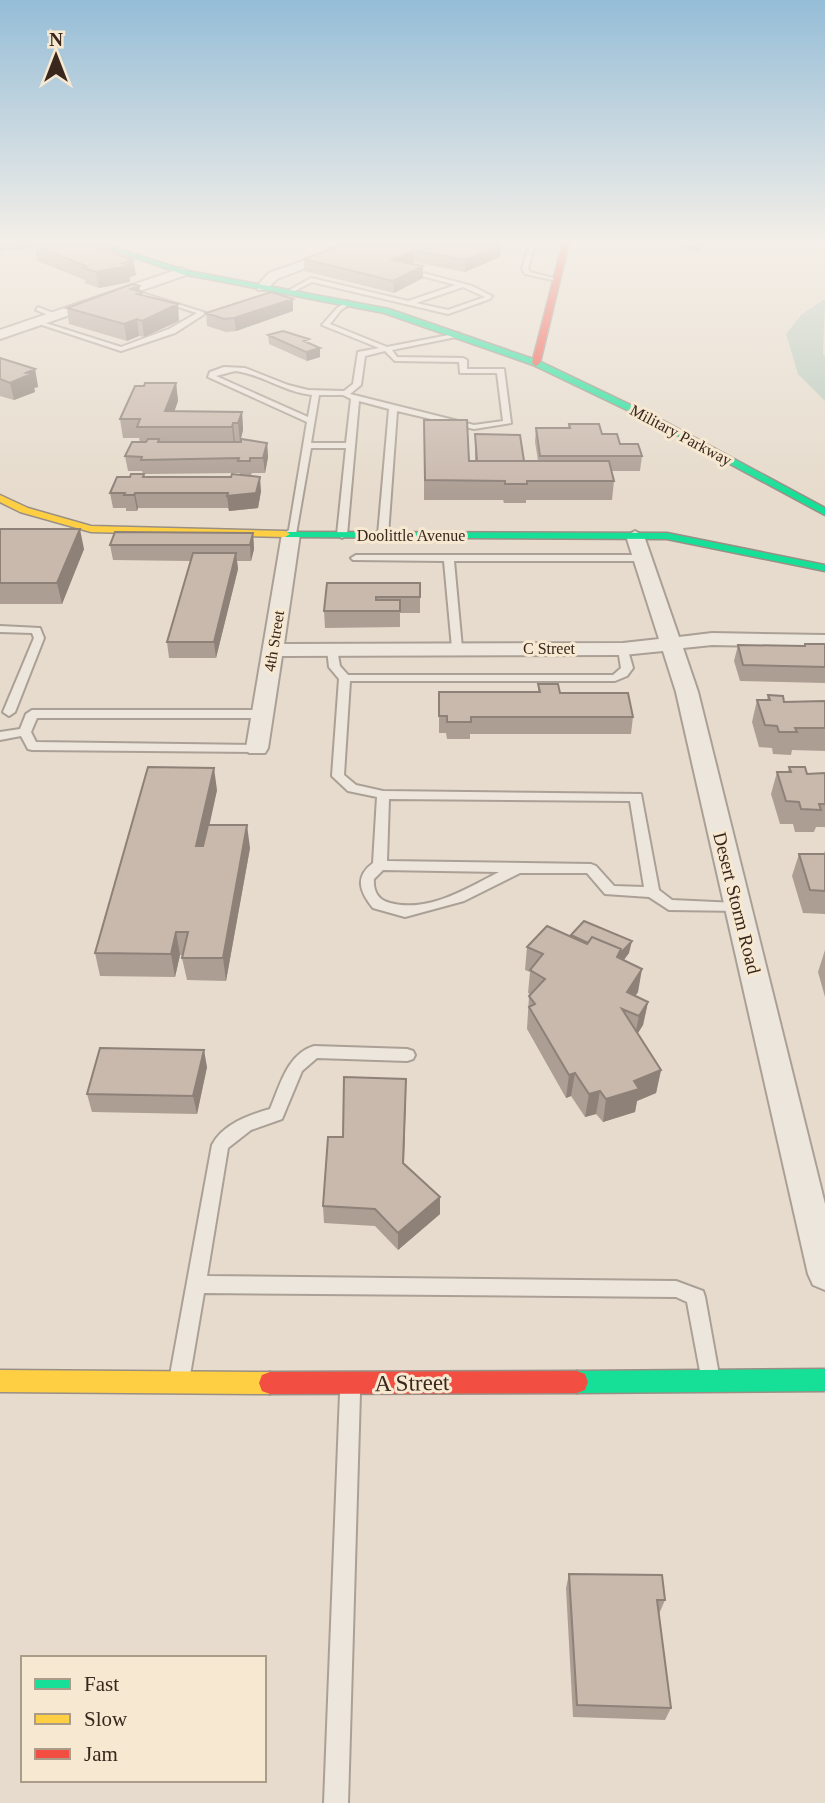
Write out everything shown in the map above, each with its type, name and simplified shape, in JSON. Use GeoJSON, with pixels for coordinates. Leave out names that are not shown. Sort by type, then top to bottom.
{"type":"FeatureCollection","features":[{"type":"Feature","properties":{"kind":"street"},"geometry":{"type":"LineString","coordinates":[[17,326],[21,328]]}},
{"type":"Feature","properties":{"kind":"street"},"geometry":{"type":"LineString","coordinates":[[0,335],[24,326]]}},
{"type":"Feature","properties":{"kind":"street","name":"Military Parkway"},"geometry":{"type":"LineString","coordinates":[[430,326],[536,363],[657,421],[825,512]]}},
{"type":"Feature","properties":{"kind":"street"},"geometry":{"type":"LineString","coordinates":[[536,363],[544,326]]}},
{"type":"Feature","properties":{"kind":"street","name":"Doolittle Avenue"},"geometry":{"type":"LineString","coordinates":[[0,498],[24,510],[91,528],[383,535],[638,547],[667,536],[825,568]]}},
{"type":"Feature","properties":{"kind":"street","name":"4th Street"},"geometry":{"type":"LineString","coordinates":[[257,748],[291,534]]}},
{"type":"Feature","properties":{"kind":"street","name":"Desert Storm Road"},"geometry":{"type":"LineString","coordinates":[[638,547],[687,692],[825,1274]]}},
{"type":"Feature","properties":{"kind":"street","name":"C Street"},"geometry":{"type":"LineString","coordinates":[[272,650],[623,649],[712,639],[825,641]]}},
{"type":"Feature","properties":{"kind":"street","name":"A Street"},"geometry":{"type":"LineString","coordinates":[[0,1381],[351,1384],[825,1380]]}},
{"type":"Feature","properties":{"kind":"lane"},"geometry":{"type":"LineString","coordinates":[[61,326],[111,348],[121,349],[184,326]]}},
{"type":"Feature","properties":{"kind":"lane"},"geometry":{"type":"LineString","coordinates":[[311,421],[212,377],[226,368],[240,368],[298,391],[351,396],[474,427],[507,423],[500,371],[463,371],[463,360],[395,359],[387,349],[329,326]]}},
{"type":"Feature","properties":{"kind":"lane"},"geometry":{"type":"LineString","coordinates":[[342,535],[350,446],[351,396],[357,385],[361,355],[456,335]]}},
{"type":"Feature","properties":{"kind":"lane"},"geometry":{"type":"LineString","coordinates":[[291,534],[316,392]]}},
{"type":"Feature","properties":{"kind":"lane"},"geometry":{"type":"LineString","coordinates":[[383,535],[393,407]]}},
{"type":"Feature","properties":{"kind":"lane"},"geometry":{"type":"LineString","coordinates":[[307,445],[350,446]]}},
{"type":"Feature","properties":{"kind":"lane"},"geometry":{"type":"LineString","coordinates":[[356,558],[449,558],[638,547]]}},
{"type":"Feature","properties":{"kind":"lane"},"geometry":{"type":"LineString","coordinates":[[449,558],[457,648]]}},
{"type":"Feature","properties":{"kind":"lane"},"geometry":{"type":"LineString","coordinates":[[0,629],[36,629],[39,638],[4,712],[262,714]]}},
{"type":"Feature","properties":{"kind":"lane"},"geometry":{"type":"LineString","coordinates":[[332,649],[335,667],[345,678],[338,776],[352,789],[383,795],[636,797],[652,892]]}},
{"type":"Feature","properties":{"kind":"lane"},"geometry":{"type":"LineString","coordinates":[[345,678],[615,678],[623,674],[626,668],[623,649]]}},
{"type":"Feature","properties":{"kind":"lane"},"geometry":{"type":"LineString","coordinates":[[32,714],[25,732],[32,746],[257,748]]}},
{"type":"Feature","properties":{"kind":"lane"},"geometry":{"type":"LineString","coordinates":[[0,736],[25,732]]}},
{"type":"Feature","properties":{"kind":"lane"},"geometry":{"type":"LineString","coordinates":[[380,865],[383,795]]}},
{"type":"Feature","properties":{"kind":"lane"},"geometry":{"type":"LineString","coordinates":[[518,868],[459,898],[405,912],[378,905],[366,888],[366,879],[371,870],[380,865],[590,869],[610,891],[652,892],[669,905],[737,908]]}},
{"type":"Feature","properties":{"kind":"lane"},"geometry":{"type":"LineString","coordinates":[[179,1381],[220,1144],[232,1131],[276,1114],[296,1067],[314,1052],[407,1055]]}},
{"type":"Feature","properties":{"kind":"lane"},"geometry":{"type":"LineString","coordinates":[[195,1283],[676,1289],[696,1297],[710,1380]]}},
{"type":"Feature","properties":{"kind":"lane"},"geometry":{"type":"LineString","coordinates":[[336,1803],[351,1384]]}},
{"type":"Feature","properties":{"kind":"shaded area"},"geometry":{"type":"Polygon","coordinates":[[[792,326],[824,326],[825,401],[798,374],[786,334],[792,326]]]}},
{"type":"Feature","properties":{"kind":"building"},"geometry":{"type":"Polygon","coordinates":[[[283,331],[309,339],[304,341],[320,348],[306,352],[268,335],[283,331]]]}},
{"type":"Feature","properties":{"kind":"building"},"geometry":{"type":"Polygon","coordinates":[[[0,358],[35,369],[26,373],[31,374],[10,383],[0,379],[0,358]]]}},
{"type":"Feature","properties":{"kind":"building"},"geometry":{"type":"Polygon","coordinates":[[[145,383],[176,383],[165,411],[242,412],[238,423],[233,423],[232,427],[137,427],[140,419],[120,419],[135,386],[144,386],[145,383]]]}},
{"type":"Feature","properties":{"kind":"building"},"geometry":{"type":"Polygon","coordinates":[[[424,420],[467,420],[469,461],[609,461],[614,481],[527,481],[527,484],[505,484],[505,481],[425,480],[424,420]]]}},
{"type":"Feature","properties":{"kind":"building"},"geometry":{"type":"Polygon","coordinates":[[[569,424],[599,424],[602,434],[617,434],[620,444],[638,444],[642,456],[540,456],[536,428],[570,428],[569,424]]]}},
{"type":"Feature","properties":{"kind":"building"},"geometry":{"type":"Polygon","coordinates":[[[475,434],[520,435],[524,461],[477,461],[475,434]]]}},
{"type":"Feature","properties":{"kind":"building"},"geometry":{"type":"Polygon","coordinates":[[[148,439],[159,439],[158,442],[241,442],[241,439],[267,443],[263,458],[250,458],[250,461],[238,461],[239,458],[141,460],[142,457],[125,456],[132,442],[146,442],[148,439]]]}},
{"type":"Feature","properties":{"kind":"building"},"geometry":{"type":"Polygon","coordinates":[[[131,474],[144,474],[143,477],[231,477],[232,474],[260,477],[256,493],[227,496],[228,493],[110,493],[117,477],[130,477],[131,474]]]}},
{"type":"Feature","properties":{"kind":"building"},"geometry":{"type":"Polygon","coordinates":[[[0,529],[80,529],[57,583],[0,583],[0,529]]]}},
{"type":"Feature","properties":{"kind":"building"},"geometry":{"type":"Polygon","coordinates":[[[115,532],[253,533],[250,545],[110,545],[115,532]]]}},
{"type":"Feature","properties":{"kind":"building"},"geometry":{"type":"Polygon","coordinates":[[[193,553],[236,553],[214,642],[167,642],[193,553]]]}},
{"type":"Feature","properties":{"kind":"building"},"geometry":{"type":"Polygon","coordinates":[[[327,583],[420,583],[420,597],[376,597],[376,600],[400,600],[400,611],[324,611],[327,583]]]}},
{"type":"Feature","properties":{"kind":"building"},"geometry":{"type":"Polygon","coordinates":[[[825,644],[825,667],[743,665],[738,645],[805,646],[825,644]]]}},
{"type":"Feature","properties":{"kind":"building"},"geometry":{"type":"Polygon","coordinates":[[[538,684],[558,684],[560,693],[628,693],[633,717],[471,717],[471,722],[447,722],[447,716],[439,716],[439,692],[540,692],[538,684]]]}},
{"type":"Feature","properties":{"kind":"building"},"geometry":{"type":"Polygon","coordinates":[[[768,695],[783,696],[784,702],[825,701],[825,728],[795,728],[797,732],[779,732],[777,726],[765,725],[757,700],[770,700],[768,695]]]}},
{"type":"Feature","properties":{"kind":"building"},"geometry":{"type":"Polygon","coordinates":[[[148,767],[214,768],[196,846],[203,846],[208,825],[247,825],[223,958],[182,958],[188,932],[176,932],[171,954],[95,953],[148,767]]]}},
{"type":"Feature","properties":{"kind":"building"},"geometry":{"type":"Polygon","coordinates":[[[789,767],[805,767],[807,774],[825,773],[825,804],[819,804],[821,810],[801,809],[799,802],[786,801],[777,772],[791,772],[789,767]]]}},
{"type":"Feature","properties":{"kind":"building"},"geometry":{"type":"Polygon","coordinates":[[[799,854],[825,854],[825,891],[810,890],[799,854]]]}},
{"type":"Feature","properties":{"kind":"building"},"geometry":{"type":"Polygon","coordinates":[[[584,921],[632,941],[620,954],[621,949],[592,937],[588,943],[571,935],[584,921]]]}},
{"type":"Feature","properties":{"kind":"building"},"geometry":{"type":"Polygon","coordinates":[[[547,926],[587,944],[592,937],[621,949],[617,957],[642,969],[627,992],[648,1002],[639,1016],[622,1009],[661,1070],[634,1081],[639,1089],[606,1099],[600,1091],[589,1094],[575,1073],[569,1075],[529,1007],[535,1004],[529,996],[545,979],[530,970],[543,954],[527,947],[547,926]]]}},
{"type":"Feature","properties":{"kind":"building"},"geometry":{"type":"Polygon","coordinates":[[[100,1048],[204,1050],[193,1096],[87,1094],[100,1048]]]}},
{"type":"Feature","properties":{"kind":"building"},"geometry":{"type":"Polygon","coordinates":[[[344,1077],[406,1079],[403,1163],[440,1197],[398,1233],[375,1209],[323,1206],[328,1137],[343,1137],[344,1077]]]}},
{"type":"Feature","properties":{"kind":"building"},"geometry":{"type":"Polygon","coordinates":[[[569,1574],[662,1575],[665,1600],[657,1600],[671,1708],[577,1705],[569,1574]]]}},
{"type":"Feature","properties":{"kind":"traffic: fast"},"geometry":{"type":"LineString","coordinates":[[430,326],[536,363],[657,421],[825,512]]}},
{"type":"Feature","properties":{"kind":"traffic: fast"},"geometry":{"type":"LineString","coordinates":[[285,534],[667,536],[825,568]]}},
{"type":"Feature","properties":{"kind":"traffic: fast"},"geometry":{"type":"LineString","coordinates":[[577,1382],[825,1380]]}},
{"type":"Feature","properties":{"kind":"traffic: slow"},"geometry":{"type":"LineString","coordinates":[[0,498],[24,510],[91,529],[285,534]]}},
{"type":"Feature","properties":{"kind":"traffic: slow"},"geometry":{"type":"LineString","coordinates":[[0,1381],[270,1383]]}},
{"type":"Feature","properties":{"kind":"traffic: jam"},"geometry":{"type":"LineString","coordinates":[[536,363],[545,326]]}},
{"type":"Feature","properties":{"kind":"traffic: jam"},"geometry":{"type":"LineString","coordinates":[[270,1383],[577,1382]]}}]}
